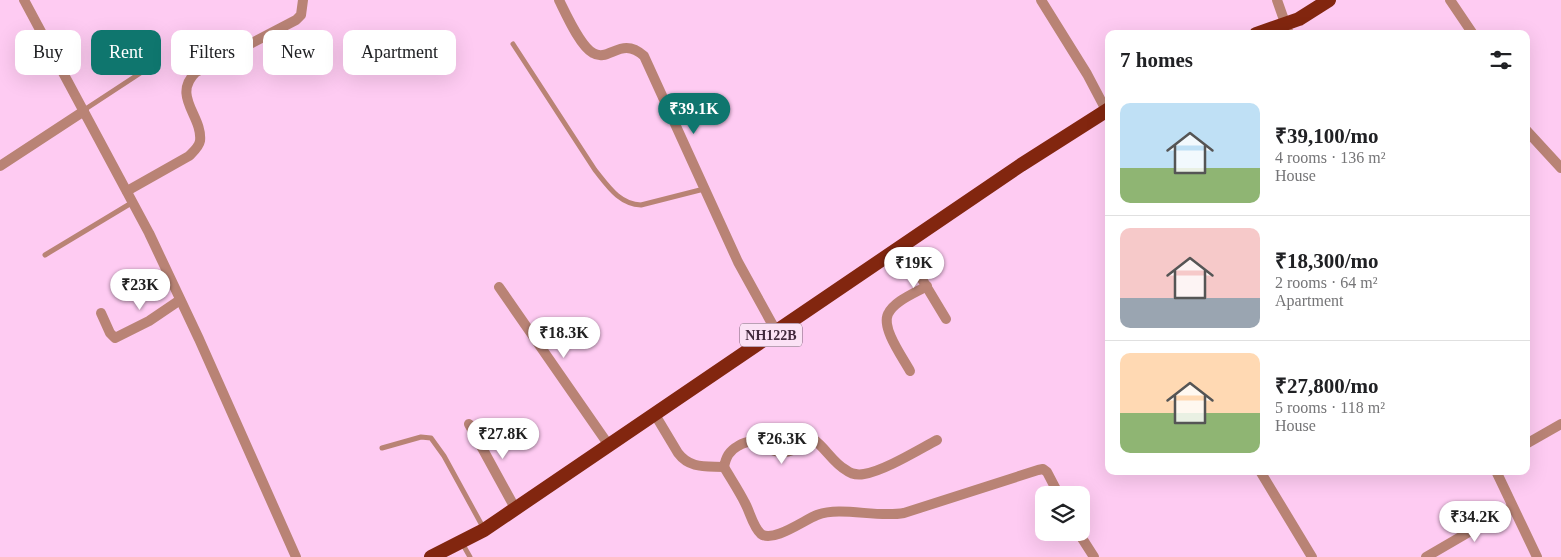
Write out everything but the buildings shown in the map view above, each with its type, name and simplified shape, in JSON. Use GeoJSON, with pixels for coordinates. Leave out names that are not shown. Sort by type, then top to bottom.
{"type":"FeatureCollection","features":[{"type":"Feature","properties":{"kind":"highway"},"geometry":{"type":"LineString","coordinates":[[1287,29],[1329,0]]}},
{"type":"Feature","properties":{"kind":"highway","name":"NH122B"},"geometry":{"type":"LineString","coordinates":[[432,557],[484,530],[1021,165],[1105,111]]}},
{"type":"Feature","properties":{"kind":"street"},"geometry":{"type":"LineString","coordinates":[[24,0],[133,202],[180,300],[296,557]]}},
{"type":"Feature","properties":{"kind":"street"},"geometry":{"type":"LineString","coordinates":[[127,191],[189,156],[196,150],[200,142],[199,134],[186,94],[186,85],[190,78],[196,72],[296,20],[301,15],[303,0]]}},
{"type":"Feature","properties":{"kind":"street"},"geometry":{"type":"LineString","coordinates":[[559,0],[577,33],[591,53],[599,56],[628,47],[636,49],[644,56],[738,262],[776,331]]}},
{"type":"Feature","properties":{"kind":"street"},"geometry":{"type":"LineString","coordinates":[[1041,0],[1105,106]]}},
{"type":"Feature","properties":{"kind":"street"},"geometry":{"type":"LineString","coordinates":[[1277,0],[1287,29]]}},
{"type":"Feature","properties":{"kind":"street"},"geometry":{"type":"LineString","coordinates":[[1450,0],[1470,30]]}},
{"type":"Feature","properties":{"kind":"street"},"geometry":{"type":"LineString","coordinates":[[0,166],[84,111]]}},
{"type":"Feature","properties":{"kind":"street"},"geometry":{"type":"LineString","coordinates":[[1530,134],[1561,168]]}},
{"type":"Feature","properties":{"kind":"street"},"geometry":{"type":"LineString","coordinates":[[902,246],[946,319]]}},
{"type":"Feature","properties":{"kind":"street"},"geometry":{"type":"LineString","coordinates":[[910,371],[888,331],[886,322],[888,313],[895,305],[926,286]]}},
{"type":"Feature","properties":{"kind":"street"},"geometry":{"type":"LineString","coordinates":[[499,287],[608,444]]}},
{"type":"Feature","properties":{"kind":"street"},"geometry":{"type":"LineString","coordinates":[[101,313],[114,338],[149,321],[180,300]]}},
{"type":"Feature","properties":{"kind":"street"},"geometry":{"type":"LineString","coordinates":[[654,413],[682,459],[693,466],[724,467]]}},
{"type":"Feature","properties":{"kind":"street"},"geometry":{"type":"LineString","coordinates":[[469,424],[515,508]]}},
{"type":"Feature","properties":{"kind":"street"},"geometry":{"type":"LineString","coordinates":[[1530,442],[1561,424]]}},
{"type":"Feature","properties":{"kind":"street"},"geometry":{"type":"LineString","coordinates":[[938,440],[874,472],[862,475],[852,474],[843,469],[821,444],[813,439],[785,452],[774,451],[755,442],[745,441],[729,453],[724,467],[746,504],[756,527],[760,533],[767,536],[776,535],[827,512],[885,515],[904,513],[1043,469],[1047,472],[1054,486]]}},
{"type":"Feature","properties":{"kind":"street"},"geometry":{"type":"LineString","coordinates":[[1262,475],[1312,557]]}},
{"type":"Feature","properties":{"kind":"street"},"geometry":{"type":"LineString","coordinates":[[1498,475],[1537,557]]}},
{"type":"Feature","properties":{"kind":"street"},"geometry":{"type":"LineString","coordinates":[[1426,557],[1512,507]]}},
{"type":"Feature","properties":{"kind":"street"},"geometry":{"type":"LineString","coordinates":[[1084,541],[1094,557]]}},
{"type":"Feature","properties":{"kind":"lane"},"geometry":{"type":"LineString","coordinates":[[513,44],[596,170],[622,201],[632,205],[641,205],[705,189]]}},
{"type":"Feature","properties":{"kind":"lane"},"geometry":{"type":"LineString","coordinates":[[84,111],[137,75]]}},
{"type":"Feature","properties":{"kind":"lane"},"geometry":{"type":"LineString","coordinates":[[45,255],[133,202]]}},
{"type":"Feature","properties":{"kind":"lane"},"geometry":{"type":"LineString","coordinates":[[382,448],[421,437],[430,438],[444,456],[484,530]]}},
{"type":"Feature","properties":{"kind":"lane"},"geometry":{"type":"LineString","coordinates":[[461,542],[470,557]]}}]}
